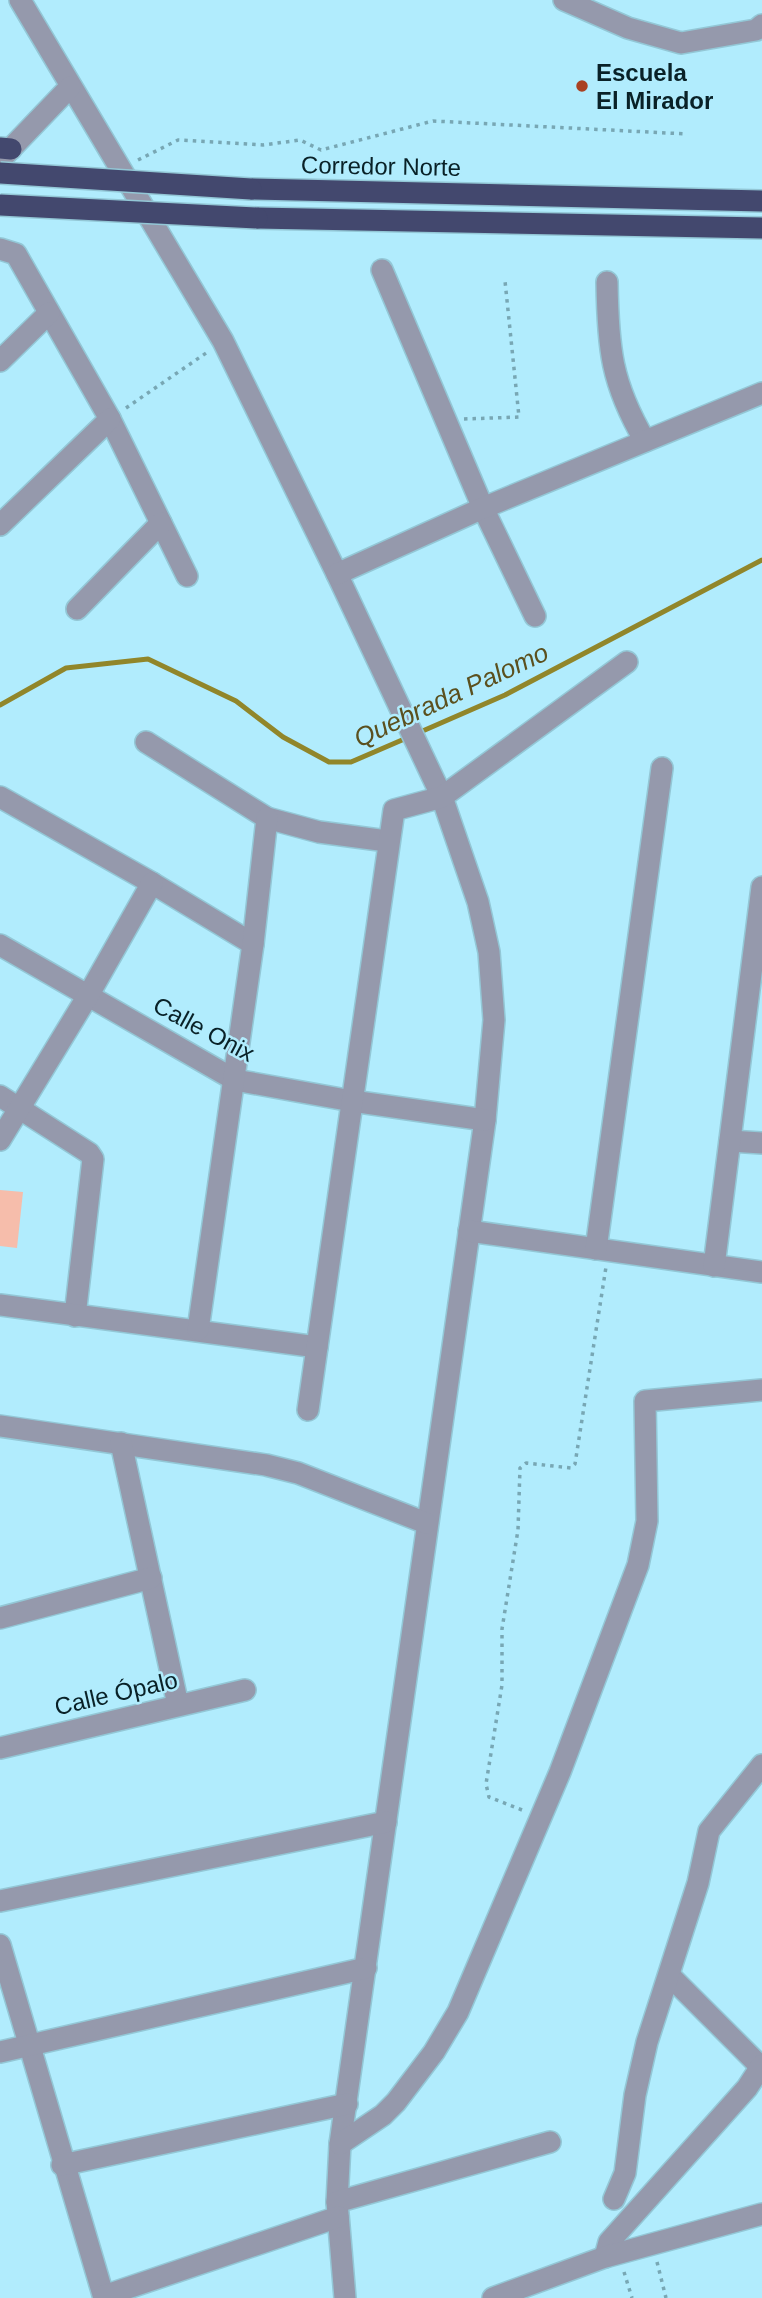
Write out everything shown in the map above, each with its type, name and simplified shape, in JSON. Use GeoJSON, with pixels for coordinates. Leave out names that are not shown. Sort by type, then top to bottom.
{"type":"FeatureCollection","features":[{"type":"Feature","properties":{"kind":"highway","name":"Corredor Norte"},"geometry":{"type":"LineString","coordinates":[[0,173],[251,189],[762,201]]}},
{"type":"Feature","properties":{"kind":"highway"},"geometry":{"type":"LineString","coordinates":[[0,205],[257,218],[762,228]]}},
{"type":"Feature","properties":{"kind":"street"},"geometry":{"type":"LineString","coordinates":[[20,0],[223,341],[337,573],[442,797],[478,902],[489,952],[494,1020],[485,1120],[340,2144],[337,2209],[345,2298]]}},
{"type":"Feature","properties":{"kind":"street"},"geometry":{"type":"LineString","coordinates":[[564,0],[628,28],[681,43],[756,30],[762,25]]}},
{"type":"Feature","properties":{"kind":"street"},"geometry":{"type":"LineString","coordinates":[[4,152],[70,87]]}},
{"type":"Feature","properties":{"kind":"street"},"geometry":{"type":"LineString","coordinates":[[8,251],[49,313],[110,419],[187,576]]}},
{"type":"Feature","properties":{"kind":"street"},"geometry":{"type":"LineString","coordinates":[[382,270],[483,508],[535,616]]}},
{"type":"Feature","properties":{"kind":"street"},"geometry":{"type":"LineString","coordinates":[[607,282],[608,339],[614,375],[631,417],[645,441]]}},
{"type":"Feature","properties":{"kind":"street"},"geometry":{"type":"LineString","coordinates":[[0,361],[49,313]]}},
{"type":"Feature","properties":{"kind":"street"},"geometry":{"type":"LineString","coordinates":[[337,573],[483,508],[762,393]]}},
{"type":"Feature","properties":{"kind":"street"},"geometry":{"type":"LineString","coordinates":[[0,525],[110,419]]}},
{"type":"Feature","properties":{"kind":"street"},"geometry":{"type":"LineString","coordinates":[[78,609],[161,523]]}},
{"type":"Feature","properties":{"kind":"street"},"geometry":{"type":"LineString","coordinates":[[308,1410],[387,841],[394,810],[442,797],[627,662]]}},
{"type":"Feature","properties":{"kind":"street"},"geometry":{"type":"LineString","coordinates":[[145,742],[267,818],[319,832],[387,841]]}},
{"type":"Feature","properties":{"kind":"street"},"geometry":{"type":"LineString","coordinates":[[602,1250],[662,768]]}},
{"type":"Feature","properties":{"kind":"street"},"geometry":{"type":"LineString","coordinates":[[0,797],[253,944]]}},
{"type":"Feature","properties":{"kind":"street"},"geometry":{"type":"LineString","coordinates":[[198,1330],[235,1080],[267,818]]}},
{"type":"Feature","properties":{"kind":"street"},"geometry":{"type":"LineString","coordinates":[[0,1140],[89,994],[152,883]]}},
{"type":"Feature","properties":{"kind":"street"},"geometry":{"type":"LineString","coordinates":[[714,1266],[762,887]]}},
{"type":"Feature","properties":{"kind":"street","name":"Calle Onix"},"geometry":{"type":"LineString","coordinates":[[0,945],[235,1080],[352,1101],[485,1120]]}},
{"type":"Feature","properties":{"kind":"street"},"geometry":{"type":"LineString","coordinates":[[0,1096],[89,1153],[93,1159],[75,1316]]}},
{"type":"Feature","properties":{"kind":"street"},"geometry":{"type":"LineString","coordinates":[[730,1141],[762,1143]]}},
{"type":"Feature","properties":{"kind":"street"},"geometry":{"type":"LineString","coordinates":[[469,1231],[762,1272]]}},
{"type":"Feature","properties":{"kind":"street"},"geometry":{"type":"LineString","coordinates":[[0,1305],[317,1347]]}},
{"type":"Feature","properties":{"kind":"street"},"geometry":{"type":"LineString","coordinates":[[340,2144],[383,2115],[396,2102],[433,2052],[458,2012],[541,1818],[638,1565],[648,1521],[645,1404],[648,1398],[762,1390]]}},
{"type":"Feature","properties":{"kind":"street"},"geometry":{"type":"LineString","coordinates":[[0,1426],[266,1465],[298,1473],[426,1523]]}},
{"type":"Feature","properties":{"kind":"street"},"geometry":{"type":"LineString","coordinates":[[121,1443],[178,1704]]}},
{"type":"Feature","properties":{"kind":"street"},"geometry":{"type":"LineString","coordinates":[[0,1618],[151,1578]]}},
{"type":"Feature","properties":{"kind":"street","name":"Calle Ópalo"},"geometry":{"type":"LineString","coordinates":[[0,1748],[245,1690]]}},
{"type":"Feature","properties":{"kind":"street"},"geometry":{"type":"LineString","coordinates":[[614,2199],[625,2173],[635,2095],[647,2042],[698,1883],[709,1831],[761,1773]]}},
{"type":"Feature","properties":{"kind":"street"},"geometry":{"type":"LineString","coordinates":[[0,1900],[386,1822]]}},
{"type":"Feature","properties":{"kind":"street"},"geometry":{"type":"LineString","coordinates":[[0,1945],[31,2045],[62,2165],[104,2297],[337,2209],[550,2142]]}},
{"type":"Feature","properties":{"kind":"street"},"geometry":{"type":"LineString","coordinates":[[0,2052],[366,1968]]}},
{"type":"Feature","properties":{"kind":"street"},"geometry":{"type":"LineString","coordinates":[[612,2255],[609,2242],[747,2088],[761,2066],[669,1975]]}},
{"type":"Feature","properties":{"kind":"street"},"geometry":{"type":"LineString","coordinates":[[62,2165],[347,2104]]}},
{"type":"Feature","properties":{"kind":"street"},"geometry":{"type":"LineString","coordinates":[[493,2298],[612,2255],[762,2214]]}},
{"type":"Feature","properties":{"kind":"path"},"geometry":{"type":"LineString","coordinates":[[121,169],[178,140],[263,145],[300,140],[321,150],[433,121],[687,134]]}},
{"type":"Feature","properties":{"kind":"path"},"geometry":{"type":"LineString","coordinates":[[444,417],[520,417],[505,281]]}},
{"type":"Feature","properties":{"kind":"path"},"geometry":{"type":"LineString","coordinates":[[110,419],[223,341]]}},
{"type":"Feature","properties":{"kind":"path"},"geometry":{"type":"LineString","coordinates":[[541,1818],[489,1797],[486,1784],[502,1685],[502,1629],[518,1530],[520,1468],[526,1464],[571,1468],[575,1464],[602,1250]]}},
{"type":"Feature","properties":{"kind":"path"},"geometry":{"type":"LineString","coordinates":[[652,2243],[666,2298]]}},
{"type":"Feature","properties":{"kind":"path"},"geometry":{"type":"LineString","coordinates":[[612,2255],[632,2298]]}},
{"type":"Feature","properties":{"kind":"shaded area"},"geometry":{"type":"Polygon","coordinates":[[[0,1190],[23,1192],[17,1248],[0,1246],[0,1190]]]}},
{"type":"Feature","properties":{"kind":"waterway","name":"Quebrada Palomo"},"geometry":{"type":"LineString","coordinates":[[418,733],[505,695],[762,560]]}},
{"type":"Feature","properties":{"kind":"waterway","name":"Quebrada Palomo"},"geometry":{"type":"LineString","coordinates":[[0,705],[66,668],[148,659],[236,701],[283,737],[329,762],[351,762],[409,737]]}},
{"type":"Feature","properties":{"kind":"place","name":"Escuela El Mirador"},"geometry":{"type":"Point","coordinates":[582,86]}}]}
